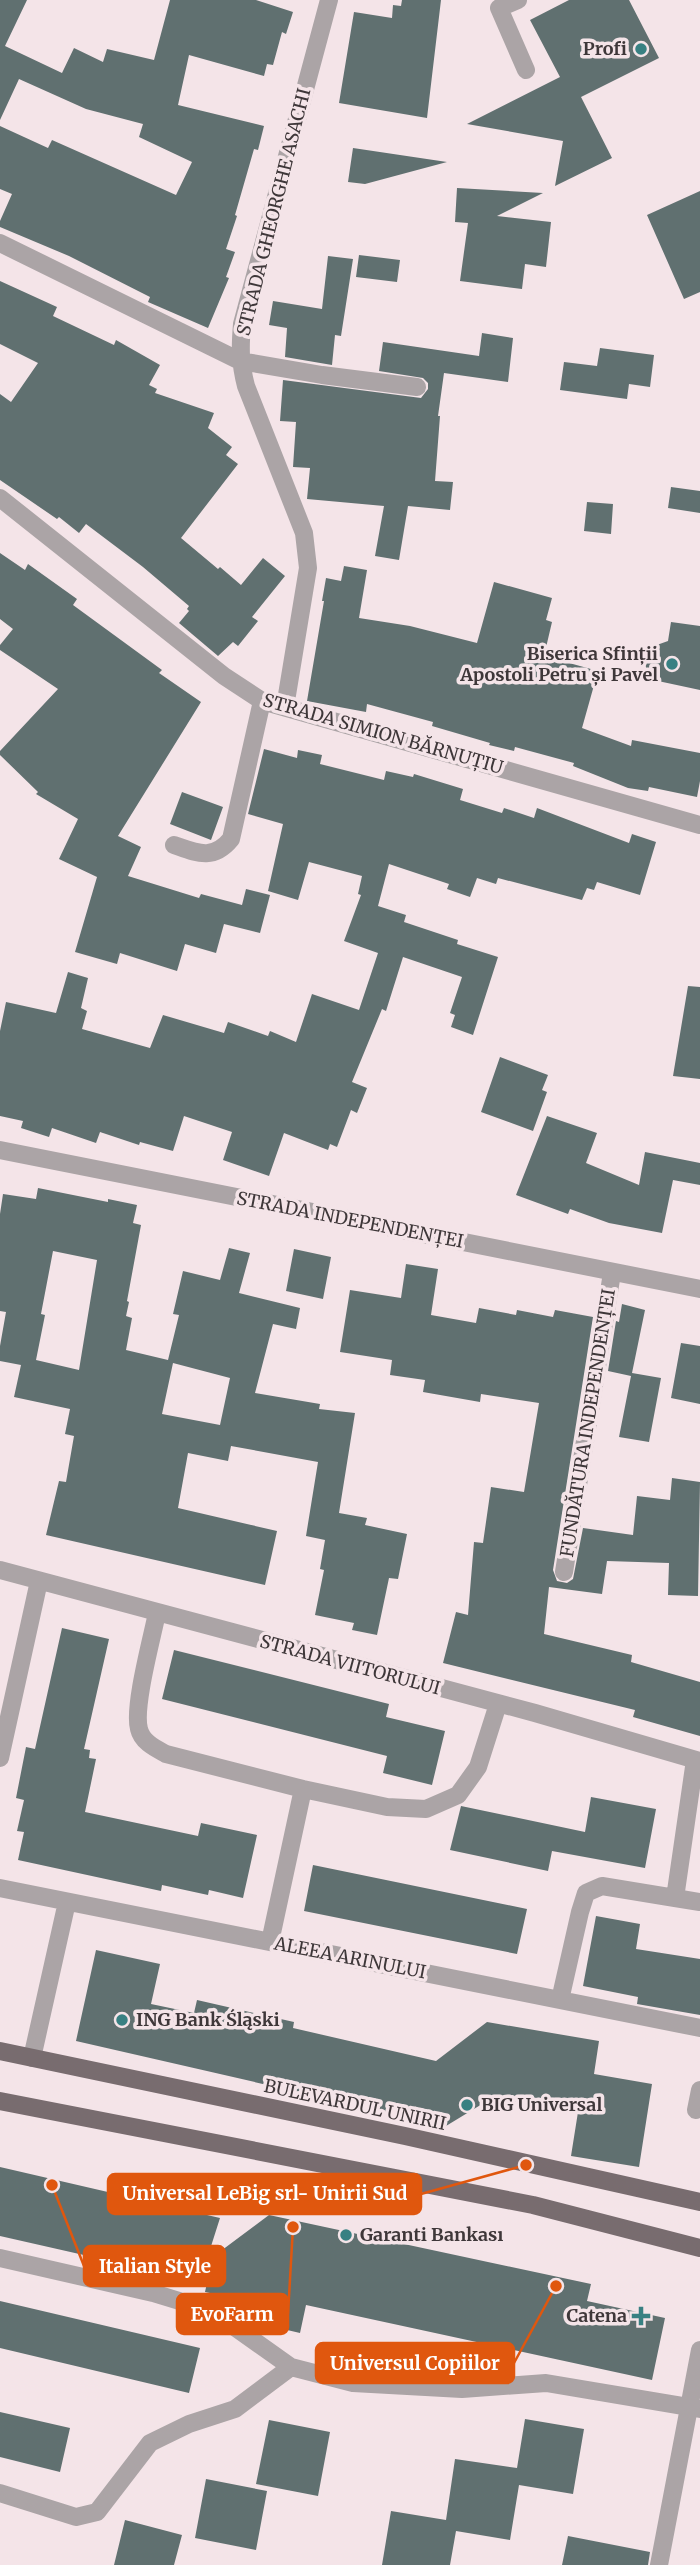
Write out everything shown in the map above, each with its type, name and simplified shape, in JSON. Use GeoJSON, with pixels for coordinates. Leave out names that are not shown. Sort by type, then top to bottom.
{"type":"FeatureCollection","features":[{"type":"Feature","properties":{"kind":"main road","name":"BULEVARDUL UNIRII"},"geometry":{"type":"LineString","coordinates":[[0,2051],[405,2136],[700,2202]]}},
{"type":"Feature","properties":{"kind":"main road"},"geometry":{"type":"LineString","coordinates":[[0,2101],[533,2205],[700,2248]]}},
{"type":"Feature","properties":{"kind":"street","name":"STRADA GHEORGHE ASACHI"},"geometry":{"type":"LineString","coordinates":[[285,707],[309,568],[308,552],[304,533],[246,386],[240,361],[242,324],[329,0]]}},
{"type":"Feature","properties":{"kind":"street"},"geometry":{"type":"LineString","coordinates":[[518,0],[499,8],[526,70]]}},
{"type":"Feature","properties":{"kind":"street"},"geometry":{"type":"LineString","coordinates":[[0,243],[240,361],[417,387]]}},
{"type":"Feature","properties":{"kind":"street","name":"STRADA SIMION BĂRNUȚIU"},"geometry":{"type":"LineString","coordinates":[[0,498],[224,676],[262,701],[700,825]]}},
{"type":"Feature","properties":{"kind":"street"},"geometry":{"type":"LineString","coordinates":[[174,845],[200,854],[223,849],[231,839],[262,701]]}},
{"type":"Feature","properties":{"kind":"street","name":"STRADA INDEPENDENȚEI"},"geometry":{"type":"LineString","coordinates":[[0,1150],[700,1289]]}},
{"type":"Feature","properties":{"kind":"street","name":"FUNDĂTURA INDEPENDENȚEI"},"geometry":{"type":"LineString","coordinates":[[564,1572],[612,1273]]}},
{"type":"Feature","properties":{"kind":"street","name":"STRADA VIITORULUI"},"geometry":{"type":"LineString","coordinates":[[0,1570],[498,1704],[698,1761]]}},
{"type":"Feature","properties":{"kind":"street"},"geometry":{"type":"LineString","coordinates":[[0,1758],[39,1581]]}},
{"type":"Feature","properties":{"kind":"street"},"geometry":{"type":"LineString","coordinates":[[157,1613],[137,1711],[139,1730],[149,1746],[166,1754],[387,1807],[426,1809],[458,1795],[478,1767],[498,1704]]}},
{"type":"Feature","properties":{"kind":"street"},"geometry":{"type":"LineString","coordinates":[[675,1898],[698,1761]]}},
{"type":"Feature","properties":{"kind":"street"},"geometry":{"type":"LineString","coordinates":[[270,1942],[303,1789]]}},
{"type":"Feature","properties":{"kind":"street"},"geometry":{"type":"LineString","coordinates":[[560,2000],[586,1893],[601,1886],[700,1902]]}},
{"type":"Feature","properties":{"kind":"street","name":"ALEEA ARINULUI"},"geometry":{"type":"LineString","coordinates":[[0,1888],[700,2028]]}},
{"type":"Feature","properties":{"kind":"street"},"geometry":{"type":"LineString","coordinates":[[32,2058],[67,1902]]}},
{"type":"Feature","properties":{"kind":"street"},"geometry":{"type":"LineString","coordinates":[[696,2110],[700,2090]]}},
{"type":"Feature","properties":{"kind":"street"},"geometry":{"type":"LineString","coordinates":[[0,2258],[153,2293],[212,2311],[291,2367],[353,2383],[461,2389],[547,2383],[694,2408]]}},
{"type":"Feature","properties":{"kind":"street"},"geometry":{"type":"LineString","coordinates":[[659,2565],[694,2408],[700,2350]]}},
{"type":"Feature","properties":{"kind":"street"},"geometry":{"type":"LineString","coordinates":[[0,2493],[76,2517],[97,2512],[150,2443],[189,2424],[235,2409],[291,2367]]}},
{"type":"Feature","properties":{"kind":"building"},"geometry":{"type":"Polygon","coordinates":[[[0,0],[27,0],[5,46],[62,73],[74,48],[103,62],[107,49],[154,60],[170,0],[256,0],[293,12],[286,34],[282,32],[273,65],[267,64],[264,76],[189,55],[178,105],[264,126],[258,150],[254,149],[226,249],[235,252],[226,277],[229,278],[208,328],[148,302],[150,297],[69,256],[0,227],[12,194],[0,189],[0,126],[48,148],[52,140],[176,195],[192,162],[139,137],[143,124],[86,109],[19,79],[0,120],[0,0]]]}},
{"type":"Feature","properties":{"kind":"building"},"geometry":{"type":"Polygon","coordinates":[[[402,0],[441,0],[427,118],[339,103],[354,12],[392,18],[393,5],[401,6],[402,0]]]}},
{"type":"Feature","properties":{"kind":"building"},"geometry":{"type":"Polygon","coordinates":[[[569,0],[629,0],[659,58],[581,97],[612,158],[555,186],[563,141],[467,124],[560,77],[530,20],[569,0]]]}},
{"type":"Feature","properties":{"kind":"building"},"geometry":{"type":"Polygon","coordinates":[[[353,148],[447,162],[365,184],[348,182],[353,148]]]}},
{"type":"Feature","properties":{"kind":"building"},"geometry":{"type":"Polygon","coordinates":[[[457,188],[543,193],[497,216],[551,222],[546,267],[525,264],[522,289],[460,281],[468,223],[455,222],[457,188]]]}},
{"type":"Feature","properties":{"kind":"building"},"geometry":{"type":"Polygon","coordinates":[[[700,191],[700,292],[684,299],[647,215],[700,191]]]}},
{"type":"Feature","properties":{"kind":"building"},"geometry":{"type":"Polygon","coordinates":[[[359,255],[400,260],[397,282],[356,277],[359,255]]]}},
{"type":"Feature","properties":{"kind":"building"},"geometry":{"type":"Polygon","coordinates":[[[328,256],[353,259],[341,336],[335,335],[332,365],[285,357],[287,328],[269,325],[273,301],[322,309],[328,256]]]}},
{"type":"Feature","properties":{"kind":"building"},"geometry":{"type":"Polygon","coordinates":[[[0,281],[57,307],[53,316],[114,345],[116,340],[160,365],[149,385],[157,389],[155,393],[214,413],[208,428],[232,447],[226,455],[238,464],[181,538],[241,585],[263,558],[285,576],[252,617],[258,621],[238,646],[233,642],[218,656],[179,623],[189,611],[189,606],[143,567],[86,524],[79,533],[59,517],[57,519],[0,480],[0,394],[11,402],[38,363],[0,344],[0,281]]]}},
{"type":"Feature","properties":{"kind":"building"},"geometry":{"type":"Polygon","coordinates":[[[482,333],[513,338],[508,382],[444,373],[438,416],[435,481],[453,482],[450,510],[408,506],[399,560],[375,556],[384,506],[307,499],[310,468],[293,467],[296,422],[280,421],[283,380],[421,398],[428,389],[428,383],[423,378],[379,371],[383,342],[479,356],[482,333]]]}},
{"type":"Feature","properties":{"kind":"building"},"geometry":{"type":"Polygon","coordinates":[[[600,348],[654,355],[650,387],[629,384],[627,399],[560,390],[564,362],[597,366],[600,348]]]}},
{"type":"Feature","properties":{"kind":"building"},"geometry":{"type":"Polygon","coordinates":[[[671,487],[700,491],[700,513],[668,508],[671,487]]]}},
{"type":"Feature","properties":{"kind":"building"},"geometry":{"type":"Polygon","coordinates":[[[587,502],[613,504],[611,534],[584,531],[587,502]]]}},
{"type":"Feature","properties":{"kind":"building"},"geometry":{"type":"Polygon","coordinates":[[[0,553],[25,570],[28,564],[77,599],[73,605],[162,670],[159,673],[201,702],[118,836],[141,847],[128,876],[199,898],[201,894],[242,905],[246,889],[270,895],[260,933],[224,924],[216,953],[185,944],[177,971],[120,953],[117,964],[75,952],[97,877],[59,859],[78,819],[36,794],[38,792],[0,755],[0,751],[58,689],[0,650],[0,645],[13,629],[0,619],[0,553]]]}},
{"type":"Feature","properties":{"kind":"building"},"geometry":{"type":"Polygon","coordinates":[[[344,566],[367,570],[359,618],[410,626],[477,643],[494,582],[552,598],[546,620],[552,622],[544,656],[598,671],[582,728],[631,746],[632,740],[700,753],[697,797],[649,787],[648,791],[628,788],[573,766],[574,763],[515,747],[514,751],[489,745],[490,743],[432,726],[433,722],[367,704],[366,712],[307,701],[326,578],[341,581],[344,566]]]}},
{"type":"Feature","properties":{"kind":"building","name":"Biserica Sfinții Apostoli Petru și Pavel"},"geometry":{"type":"Polygon","coordinates":[[[671,622],[700,626],[700,690],[658,681],[648,673],[644,661],[646,655],[654,646],[668,641],[671,622]]]}},
{"type":"Feature","properties":{"kind":"building"},"geometry":{"type":"Polygon","coordinates":[[[264,749],[297,758],[298,750],[322,755],[320,764],[384,780],[386,771],[413,777],[414,774],[463,789],[460,800],[502,813],[504,808],[534,818],[537,808],[629,843],[632,834],[656,842],[640,895],[597,882],[594,890],[587,888],[582,900],[498,878],[496,884],[477,878],[470,897],[447,889],[449,884],[389,864],[378,906],[406,915],[404,922],[458,940],[457,944],[498,957],[473,1035],[451,1027],[455,1015],[450,1013],[462,977],[403,957],[386,1011],[382,1009],[352,1082],[367,1088],[357,1113],[351,1110],[337,1147],[330,1144],[328,1150],[284,1133],[269,1176],[223,1160],[232,1132],[184,1116],[173,1151],[140,1142],[139,1145],[100,1132],[96,1143],[52,1128],[49,1137],[21,1128],[23,1121],[0,1116],[0,1031],[6,1002],[56,1013],[68,972],[88,978],[81,1008],[87,1011],[82,1029],[150,1048],[163,1015],[224,1033],[228,1022],[268,1036],[270,1031],[296,1042],[312,994],[359,1010],[378,953],[344,941],[361,895],[358,894],[362,876],[309,862],[298,900],[268,891],[283,824],[248,814],[264,749]]]}},
{"type":"Feature","properties":{"kind":"building"},"geometry":{"type":"Polygon","coordinates":[[[182,792],[223,807],[211,840],[170,824],[182,792]]]}},
{"type":"Feature","properties":{"kind":"building"},"geometry":{"type":"Polygon","coordinates":[[[688,986],[700,987],[700,1079],[673,1076],[688,986]]]}},
{"type":"Feature","properties":{"kind":"building"},"geometry":{"type":"Polygon","coordinates":[[[500,1057],[548,1075],[542,1090],[547,1092],[533,1131],[481,1112],[500,1057]]]}},
{"type":"Feature","properties":{"kind":"building"},"geometry":{"type":"Polygon","coordinates":[[[547,1116],[597,1133],[586,1163],[639,1185],[645,1152],[700,1163],[700,1185],[673,1180],[662,1233],[609,1223],[570,1209],[568,1214],[516,1195],[547,1116]]]}},
{"type":"Feature","properties":{"kind":"building"},"geometry":{"type":"Polygon","coordinates":[[[38,1188],[137,1205],[133,1223],[141,1225],[127,1301],[126,1316],[132,1318],[126,1350],[168,1360],[179,1315],[173,1314],[183,1271],[220,1280],[229,1248],[250,1253],[239,1293],[300,1308],[296,1329],[273,1324],[255,1393],[320,1404],[319,1409],[355,1413],[339,1513],[367,1518],[365,1525],[407,1534],[398,1579],[389,1578],[377,1635],[352,1630],[354,1623],[315,1615],[324,1570],[320,1569],[325,1540],[306,1536],[318,1462],[231,1446],[228,1461],[188,1453],[178,1508],[277,1531],[265,1585],[46,1535],[59,1481],[66,1482],[74,1436],[65,1434],[70,1409],[14,1397],[21,1365],[0,1361],[6,1312],[0,1311],[0,1214],[3,1194],[36,1199],[38,1188]],[[53,1251],[41,1314],[45,1315],[36,1360],[79,1370],[97,1260],[53,1251]],[[173,1363],[162,1414],[220,1425],[230,1378],[173,1363]]]}},
{"type":"Feature","properties":{"kind":"building"},"geometry":{"type":"Polygon","coordinates":[[[294,1249],[331,1257],[323,1299],[286,1291],[294,1249]]]}},
{"type":"Feature","properties":{"kind":"building"},"geometry":{"type":"Polygon","coordinates":[[[406,1264],[438,1269],[431,1315],[476,1323],[479,1308],[516,1315],[517,1310],[553,1317],[555,1310],[593,1317],[553,1570],[557,1581],[567,1583],[573,1579],[583,1528],[633,1535],[637,1496],[670,1500],[672,1478],[700,1482],[698,1596],[668,1595],[669,1563],[607,1561],[602,1594],[549,1587],[544,1634],[632,1655],[631,1662],[700,1682],[700,1736],[633,1717],[635,1710],[443,1663],[456,1612],[468,1615],[474,1542],[483,1543],[491,1487],[524,1492],[539,1403],[481,1394],[480,1402],[423,1392],[425,1380],[390,1375],[392,1360],[340,1352],[350,1290],[401,1298],[406,1264]]]}},
{"type":"Feature","properties":{"kind":"building"},"geometry":{"type":"Polygon","coordinates":[[[622,1304],[645,1310],[632,1373],[661,1378],[649,1442],[619,1437],[631,1376],[608,1371],[616,1321],[619,1322],[622,1304]]]}},
{"type":"Feature","properties":{"kind":"building"},"geometry":{"type":"Polygon","coordinates":[[[681,1343],[700,1346],[700,1404],[671,1398],[681,1343]]]}},
{"type":"Feature","properties":{"kind":"building"},"geometry":{"type":"Polygon","coordinates":[[[62,1628],[109,1639],[84,1749],[90,1750],[89,1758],[96,1759],[85,1812],[198,1836],[201,1823],[257,1835],[243,1898],[209,1890],[208,1895],[162,1885],[161,1891],[18,1860],[24,1832],[17,1831],[24,1800],[16,1798],[26,1747],[35,1749],[62,1628]]]}},
{"type":"Feature","properties":{"kind":"building"},"geometry":{"type":"Polygon","coordinates":[[[174,1650],[389,1704],[386,1717],[445,1731],[432,1785],[383,1773],[387,1756],[162,1699],[174,1650]]]}},
{"type":"Feature","properties":{"kind":"building"},"geometry":{"type":"Polygon","coordinates":[[[591,1797],[656,1809],[645,1868],[552,1851],[548,1871],[450,1850],[461,1806],[585,1832],[591,1797]]]}},
{"type":"Feature","properties":{"kind":"building"},"geometry":{"type":"Polygon","coordinates":[[[313,1865],[527,1909],[517,1954],[304,1911],[313,1865]]]}},
{"type":"Feature","properties":{"kind":"building"},"geometry":{"type":"Polygon","coordinates":[[[596,1916],[640,1924],[636,1949],[700,1959],[700,2015],[637,2004],[638,1997],[583,1986],[596,1916]]]}},
{"type":"Feature","properties":{"kind":"building"},"geometry":{"type":"Polygon","coordinates":[[[96,1950],[160,1964],[151,2004],[194,2013],[197,2000],[294,2022],[293,2028],[436,2061],[487,2022],[599,2041],[594,2074],[652,2084],[639,2167],[571,2156],[578,2112],[492,2098],[446,2126],[76,2041],[96,1950]]]}},
{"type":"Feature","properties":{"kind":"building"},"geometry":{"type":"Polygon","coordinates":[[[0,2167],[220,2218],[206,2262],[269,2215],[591,2284],[587,2301],[665,2318],[652,2380],[306,2305],[300,2333],[253,2322],[234,2298],[205,2292],[207,2283],[0,2236],[0,2167]]]}},
{"type":"Feature","properties":{"kind":"building"},"geometry":{"type":"Polygon","coordinates":[[[0,2301],[200,2348],[189,2393],[0,2348],[0,2301]]]}},
{"type":"Feature","properties":{"kind":"building"},"geometry":{"type":"Polygon","coordinates":[[[0,2412],[70,2428],[60,2472],[0,2457],[0,2412]]]}},
{"type":"Feature","properties":{"kind":"building"},"geometry":{"type":"Polygon","coordinates":[[[525,2419],[584,2429],[573,2494],[519,2485],[510,2540],[456,2531],[450,2565],[382,2565],[391,2511],[446,2520],[455,2459],[517,2468],[525,2419]]]}},
{"type":"Feature","properties":{"kind":"building"},"geometry":{"type":"Polygon","coordinates":[[[269,2420],[330,2432],[318,2496],[256,2484],[269,2420]]]}},
{"type":"Feature","properties":{"kind":"building"},"geometry":{"type":"Polygon","coordinates":[[[206,2479],[267,2491],[256,2550],[195,2538],[206,2479]]]}},
{"type":"Feature","properties":{"kind":"building"},"geometry":{"type":"Polygon","coordinates":[[[125,2520],[182,2535],[174,2565],[114,2565],[125,2520]]]}},
{"type":"Feature","properties":{"kind":"building"},"geometry":{"type":"Polygon","coordinates":[[[568,2536],[650,2552],[648,2565],[562,2565],[568,2536]]]}},
{"type":"Feature","properties":{"kind":"place","name":"Profi"},"geometry":{"type":"Point","coordinates":[641,49]}},
{"type":"Feature","properties":{"kind":"place","name":"Biserica Sfinții Apostoli Petru și Pavel"},"geometry":{"type":"Point","coordinates":[672,664]}},
{"type":"Feature","properties":{"kind":"place","name":"ING Bank Śląski"},"geometry":{"type":"Point","coordinates":[122,2020]}},
{"type":"Feature","properties":{"kind":"place","name":"BIG Universal"},"geometry":{"type":"Point","coordinates":[467,2105]}},
{"type":"Feature","properties":{"kind":"place","name":"Universal LeBig srl- Unirii Sud"},"geometry":{"type":"Point","coordinates":[526,2165]}},
{"type":"Feature","properties":{"kind":"place","name":"Italian Style"},"geometry":{"type":"Point","coordinates":[52,2185]}},
{"type":"Feature","properties":{"kind":"place","name":"EvoFarm"},"geometry":{"type":"Point","coordinates":[293,2227]}},
{"type":"Feature","properties":{"kind":"place","name":"Garanti Bankası"},"geometry":{"type":"Point","coordinates":[346,2235]}},
{"type":"Feature","properties":{"kind":"place","name":"Universul Copiilor"},"geometry":{"type":"Point","coordinates":[556,2286]}},
{"type":"Feature","properties":{"kind":"place","name":"Catena"},"geometry":{"type":"Point","coordinates":[641,2316]}}]}
